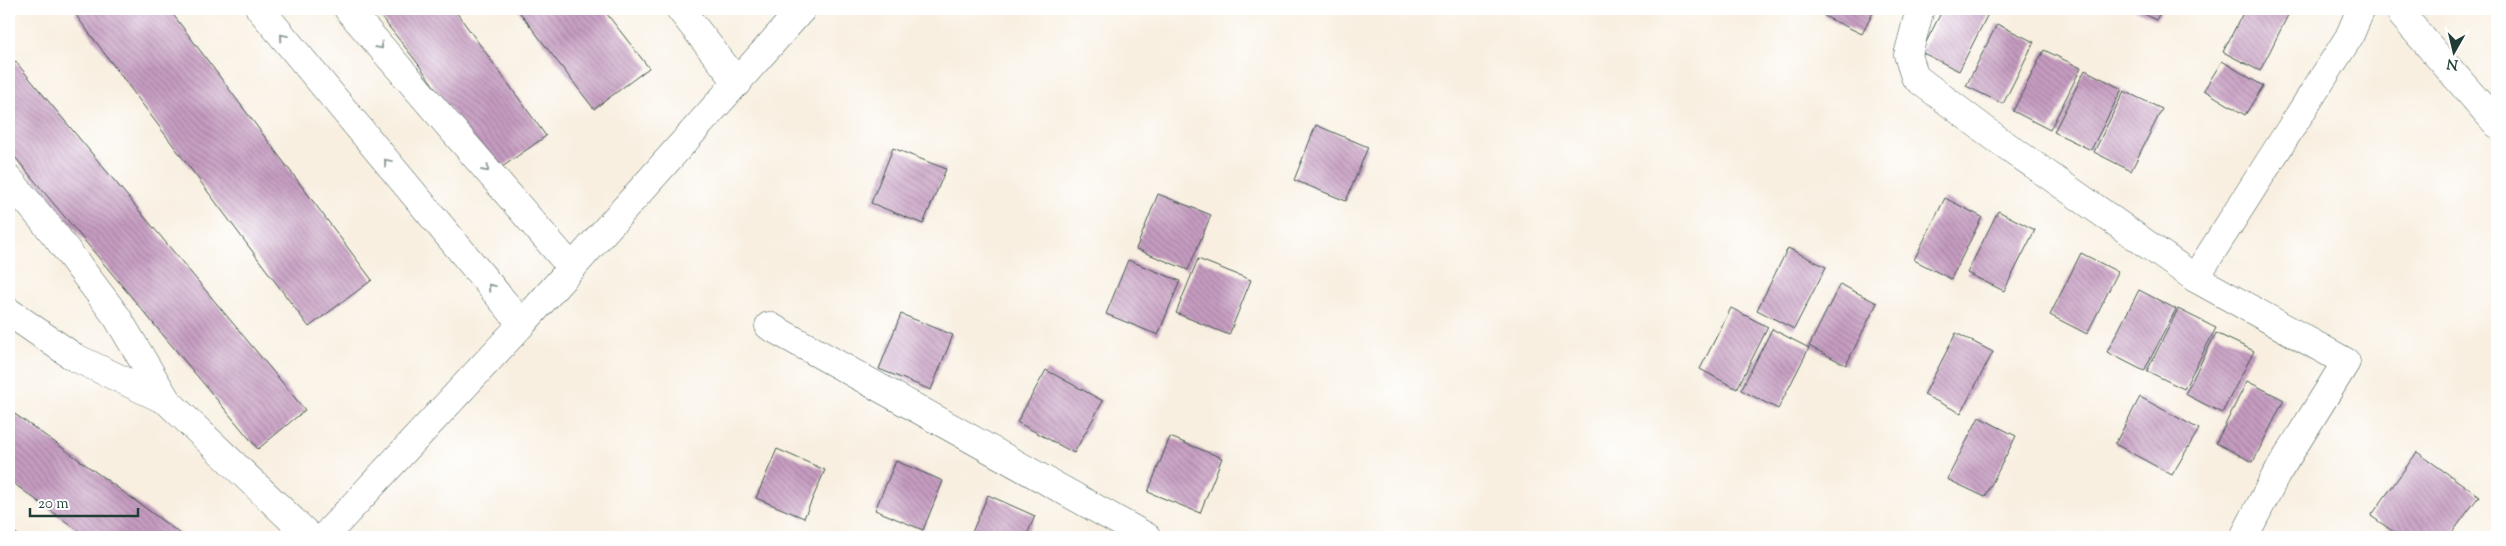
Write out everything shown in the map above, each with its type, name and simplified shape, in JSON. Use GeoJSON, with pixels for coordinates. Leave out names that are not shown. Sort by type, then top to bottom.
{"type":"FeatureCollection","features":[{"type":"Feature","properties":{"kind":"street"},"geometry":{"type":"LineString","coordinates":[[260,9],[522,324]]}},
{"type":"Feature","properties":{"kind":"street"},"geometry":{"type":"LineString","coordinates":[[348,9],[572,268]]}},
{"type":"Feature","properties":{"kind":"street"},"geometry":{"type":"LineString","coordinates":[[680,9],[738,83]]}},
{"type":"Feature","properties":{"kind":"street"},"geometry":{"type":"LineString","coordinates":[[324,537],[522,324],[802,9]]}},
{"type":"Feature","properties":{"kind":"street"},"geometry":{"type":"LineString","coordinates":[[1920,9],[1908,55],[1915,77],[1997,139],[2195,278],[2346,362],[2276,475],[2244,537]]}},
{"type":"Feature","properties":{"kind":"street"},"geometry":{"type":"LineString","coordinates":[[2195,278],[2349,37],[2360,9]]}},
{"type":"Feature","properties":{"kind":"street"},"geometry":{"type":"LineString","coordinates":[[2403,9],[2402,15],[2497,124]]}},
{"type":"Feature","properties":{"kind":"street"},"geometry":{"type":"LineString","coordinates":[[9,179],[56,236],[117,316],[167,401],[310,537]]}},
{"type":"Feature","properties":{"kind":"street"},"geometry":{"type":"LineString","coordinates":[[9,312],[74,357],[167,401]]}},
{"type":"Feature","properties":{"kind":"street"},"geometry":{"type":"LineString","coordinates":[[769,326],[1147,537]]}},
{"type":"Feature","properties":{"kind":"building"},"geometry":{"type":"Polygon","coordinates":[[[81,9],[169,9],[372,280],[309,327],[75,14],[81,9]]]}},
{"type":"Feature","properties":{"kind":"building"},"geometry":{"type":"Polygon","coordinates":[[[375,9],[454,9],[546,136],[495,172],[416,61],[375,9]]]}},
{"type":"Feature","properties":{"kind":"building"},"geometry":{"type":"Polygon","coordinates":[[[517,9],[603,9],[649,68],[594,109],[517,9]]]}},
{"type":"Feature","properties":{"kind":"building"},"geometry":{"type":"Polygon","coordinates":[[[1828,9],[1875,9],[1862,34],[1824,16],[1828,9]]]}},
{"type":"Feature","properties":{"kind":"building"},"geometry":{"type":"Polygon","coordinates":[[[1943,9],[1990,10],[1959,71],[1921,52],[1943,9]]]}},
{"type":"Feature","properties":{"kind":"building"},"geometry":{"type":"Polygon","coordinates":[[[2134,9],[2162,9],[2156,20],[2134,9]]]}},
{"type":"Feature","properties":{"kind":"building"},"geometry":{"type":"Polygon","coordinates":[[[2245,9],[2291,9],[2260,71],[2223,52],[2245,9]]]}},
{"type":"Feature","properties":{"kind":"building"},"geometry":{"type":"Polygon","coordinates":[[[1997,24],[2034,42],[2003,104],[1966,86],[1997,24]]]}},
{"type":"Feature","properties":{"kind":"building"},"geometry":{"type":"Polygon","coordinates":[[[2044,50],[2081,68],[2050,130],[2013,111],[2044,50]]]}},
{"type":"Feature","properties":{"kind":"building"},"geometry":{"type":"Polygon","coordinates":[[[15,61],[305,410],[258,449],[9,150],[9,66],[15,61]]]}},
{"type":"Feature","properties":{"kind":"building"},"geometry":{"type":"Polygon","coordinates":[[[2222,61],[2263,86],[2245,115],[2204,90],[2222,61]]]}},
{"type":"Feature","properties":{"kind":"building"},"geometry":{"type":"Polygon","coordinates":[[[2085,70],[2122,89],[2091,150],[2054,132],[2085,70]]]}},
{"type":"Feature","properties":{"kind":"building"},"geometry":{"type":"Polygon","coordinates":[[[2124,91],[2162,109],[2131,171],[2094,152],[2124,91]]]}},
{"type":"Feature","properties":{"kind":"building"},"geometry":{"type":"Polygon","coordinates":[[[1316,125],[1368,147],[1346,201],[1294,180],[1316,125]]]}},
{"type":"Feature","properties":{"kind":"building"},"geometry":{"type":"Polygon","coordinates":[[[893,148],[946,169],[923,224],[871,203],[893,148]]]}},
{"type":"Feature","properties":{"kind":"building"},"geometry":{"type":"Polygon","coordinates":[[[1158,194],[1211,215],[1188,270],[1136,249],[1158,194]]]}},
{"type":"Feature","properties":{"kind":"building"},"geometry":{"type":"Polygon","coordinates":[[[1945,198],[1982,217],[1951,279],[1914,260],[1945,198]]]}},
{"type":"Feature","properties":{"kind":"building"},"geometry":{"type":"Polygon","coordinates":[[[1998,211],[2035,230],[2004,291],[1967,273],[1998,211]]]}},
{"type":"Feature","properties":{"kind":"building"},"geometry":{"type":"Polygon","coordinates":[[[1788,248],[1826,267],[1794,329],[1757,310],[1788,248]]]}},
{"type":"Feature","properties":{"kind":"building"},"geometry":{"type":"Polygon","coordinates":[[[2081,253],[2118,272],[2087,334],[2050,315],[2081,253]]]}},
{"type":"Feature","properties":{"kind":"building"},"geometry":{"type":"Polygon","coordinates":[[[1198,259],[1251,280],[1229,335],[1176,313],[1198,259]]]}},
{"type":"Feature","properties":{"kind":"building"},"geometry":{"type":"Polygon","coordinates":[[[1128,260],[1180,281],[1158,335],[1106,314],[1128,260]]]}},
{"type":"Feature","properties":{"kind":"building"},"geometry":{"type":"Polygon","coordinates":[[[1840,284],[1877,303],[1846,365],[1809,346],[1840,284]]]}},
{"type":"Feature","properties":{"kind":"building"},"geometry":{"type":"Polygon","coordinates":[[[2139,290],[2176,309],[2144,371],[2107,352],[2139,290]]]}},
{"type":"Feature","properties":{"kind":"building"},"geometry":{"type":"Polygon","coordinates":[[[1731,308],[1768,327],[1737,389],[1700,369],[1731,308]]]}},
{"type":"Feature","properties":{"kind":"building"},"geometry":{"type":"Polygon","coordinates":[[[2178,309],[2216,328],[2184,389],[2147,371],[2178,309]]]}},
{"type":"Feature","properties":{"kind":"building"},"geometry":{"type":"Polygon","coordinates":[[[901,314],[953,335],[931,390],[879,369],[901,314]]]}},
{"type":"Feature","properties":{"kind":"building"},"geometry":{"type":"Polygon","coordinates":[[[1772,329],[1809,348],[1778,409],[1741,390],[1772,329]]]}},
{"type":"Feature","properties":{"kind":"building"},"geometry":{"type":"Polygon","coordinates":[[[1956,333],[1993,352],[1961,413],[1924,395],[1956,333]]]}},
{"type":"Feature","properties":{"kind":"building"},"geometry":{"type":"Polygon","coordinates":[[[2216,333],[2254,351],[2222,413],[2185,394],[2216,333]]]}},
{"type":"Feature","properties":{"kind":"building"},"geometry":{"type":"Polygon","coordinates":[[[1046,370],[1103,401],[1074,453],[1017,422],[1046,370]]]}},
{"type":"Feature","properties":{"kind":"building"},"geometry":{"type":"Polygon","coordinates":[[[2247,381],[2284,400],[2253,462],[2216,443],[2247,381]]]}},
{"type":"Feature","properties":{"kind":"building"},"geometry":{"type":"Polygon","coordinates":[[[2140,397],[2199,429],[2172,475],[2115,444],[2140,397]]]}},
{"type":"Feature","properties":{"kind":"building"},"geometry":{"type":"Polygon","coordinates":[[[9,410],[185,537],[87,537],[9,480],[9,410]]]}},
{"type":"Feature","properties":{"kind":"building"},"geometry":{"type":"Polygon","coordinates":[[[1979,417],[2016,436],[1985,497],[1947,479],[1979,417]]]}},
{"type":"Feature","properties":{"kind":"building"},"geometry":{"type":"Polygon","coordinates":[[[1170,437],[1222,458],[1200,513],[1148,492],[1170,437]]]}},
{"type":"Feature","properties":{"kind":"building"},"geometry":{"type":"Polygon","coordinates":[[[777,449],[825,470],[804,518],[756,498],[777,449]]]}},
{"type":"Feature","properties":{"kind":"building"},"geometry":{"type":"Polygon","coordinates":[[[2417,452],[2479,496],[2449,537],[2401,537],[2371,516],[2417,452]]]}},
{"type":"Feature","properties":{"kind":"building"},"geometry":{"type":"Polygon","coordinates":[[[896,461],[943,481],[923,530],[875,510],[896,461]]]}},
{"type":"Feature","properties":{"kind":"building"},"geometry":{"type":"Polygon","coordinates":[[[988,495],[1035,516],[1026,537],[970,537],[988,495]]]}},
{"type":"Feature","properties":{"kind":"building"},"geometry":{"type":"Polygon","coordinates":[[[9,529],[21,537],[9,537],[9,529]]]}}]}
